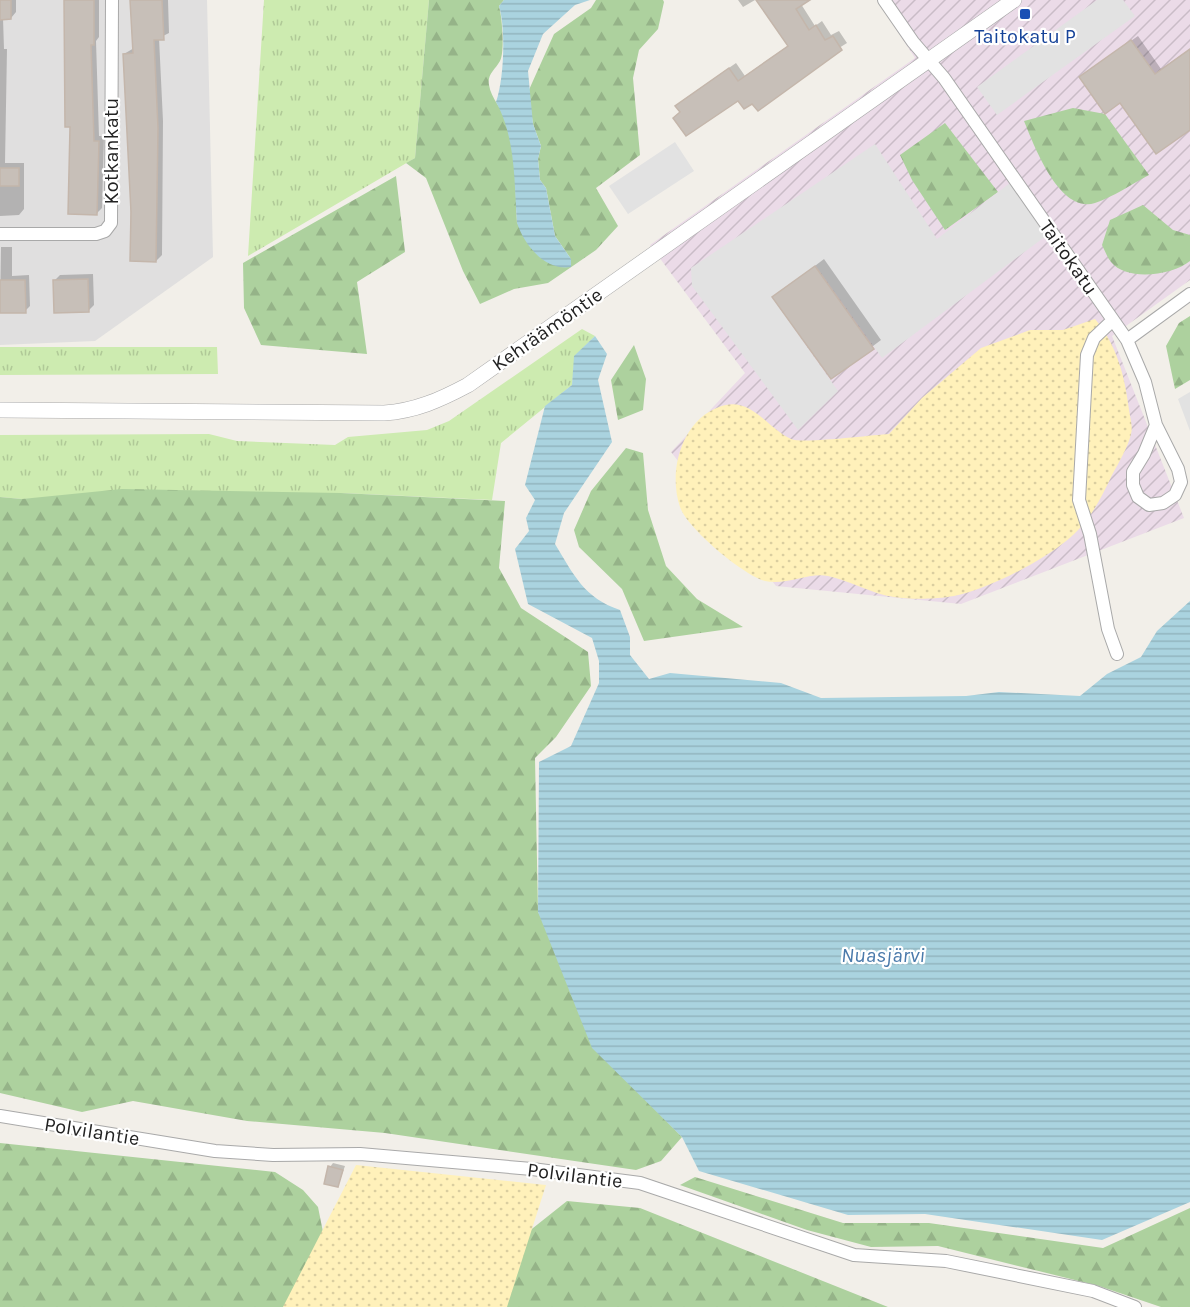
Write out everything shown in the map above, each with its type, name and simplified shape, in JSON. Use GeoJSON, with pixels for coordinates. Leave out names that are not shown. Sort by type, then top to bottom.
{"type":"FeatureCollection","features":[{"type":"Feature","properties":{"kind":"street","name":"Kotkankatu"},"geometry":{"type":"LineString","coordinates":[[0,234],[96,234],[105,231],[111,223],[112,0]]}},
{"type":"Feature","properties":{"kind":"street","name":"Taitokatu"},"geometry":{"type":"LineString","coordinates":[[884,0],[928,62],[951,87],[1127,340],[1145,382],[1156,425],[1178,469],[1181,482],[1175,495],[1162,503],[1149,505],[1138,497],[1133,485],[1133,472],[1144,454],[1156,425]]}},
{"type":"Feature","properties":{"kind":"street","name":"Kehräämöntie"},"geometry":{"type":"LineString","coordinates":[[0,410],[384,413],[408,411],[434,402],[468,385],[1014,0]]}},
{"type":"Feature","properties":{"kind":"street"},"geometry":{"type":"LineString","coordinates":[[1127,340],[1190,294]]}},
{"type":"Feature","properties":{"kind":"street"},"geometry":{"type":"LineString","coordinates":[[1113,320],[1094,338],[1087,355],[1079,500],[1090,534],[1108,629],[1117,654]]}},
{"type":"Feature","properties":{"kind":"street","name":"Polvilantie"},"geometry":{"type":"LineString","coordinates":[[0,1116],[215,1151],[273,1155],[360,1154],[532,1169],[640,1183],[855,1255],[946,1261],[1093,1291],[1135,1307]]}},
{"type":"Feature","properties":{"kind":"shaded area"},"geometry":{"type":"Polygon","coordinates":[[[0,0],[207,0],[213,257],[95,341],[0,345],[0,0]]]}},
{"type":"Feature","properties":{"kind":"shaded area"},"geometry":{"type":"Polygon","coordinates":[[[877,0],[1190,0],[1190,280],[1112,336],[1184,518],[961,604],[776,586],[671,452],[745,373],[650,245],[915,58],[877,0]]]}},
{"type":"Feature","properties":{"kind":"shaded area"},"geometry":{"type":"Polygon","coordinates":[[[1097,0],[1123,0],[1135,16],[997,115],[977,87],[1097,0]]]}},
{"type":"Feature","properties":{"kind":"shaded area"},"geometry":{"type":"Polygon","coordinates":[[[675,142],[694,171],[628,214],[609,186],[675,142]]]}},
{"type":"Feature","properties":{"kind":"shaded area"},"geometry":{"type":"Polygon","coordinates":[[[875,144],[937,239],[1010,183],[1046,236],[882,358],[816,266],[772,297],[838,391],[798,430],[692,286],[691,268],[875,144]]]}},
{"type":"Feature","properties":{"kind":"shaded area"},"geometry":{"type":"Polygon","coordinates":[[[1190,392],[1190,431],[1178,399],[1190,392]]]}},
{"type":"Feature","properties":{"kind":"green space"},"geometry":{"type":"Polygon","coordinates":[[[264,0],[429,0],[415,158],[248,256],[264,0]]]}},
{"type":"Feature","properties":{"kind":"green space"},"geometry":{"type":"Polygon","coordinates":[[[429,0],[504,0],[499,6],[503,34],[502,56],[490,75],[489,81],[490,90],[505,117],[510,134],[514,159],[517,223],[571,259],[555,236],[546,188],[540,180],[538,159],[541,146],[533,124],[528,92],[554,34],[591,8],[596,0],[663,0],[664,2],[658,29],[639,50],[633,78],[640,155],[596,188],[618,226],[596,250],[548,283],[514,289],[480,304],[463,271],[426,178],[406,163],[415,158],[429,0]]]}},
{"type":"Feature","properties":{"kind":"green space"},"geometry":{"type":"Polygon","coordinates":[[[1073,108],[1105,114],[1149,175],[1095,203],[1082,204],[1070,198],[1059,188],[1041,160],[1024,121],[1073,108]]]}},
{"type":"Feature","properties":{"kind":"green space"},"geometry":{"type":"Polygon","coordinates":[[[945,123],[998,192],[945,230],[912,180],[900,155],[945,123]]]}},
{"type":"Feature","properties":{"kind":"green space"},"geometry":{"type":"Polygon","coordinates":[[[396,176],[405,252],[357,282],[367,354],[261,345],[244,308],[243,263],[396,176]]]}},
{"type":"Feature","properties":{"kind":"green space"},"geometry":{"type":"Polygon","coordinates":[[[1143,205],[1173,230],[1190,235],[1190,261],[1173,270],[1150,274],[1128,272],[1111,262],[1102,245],[1110,220],[1143,205]]]}},
{"type":"Feature","properties":{"kind":"green space"},"geometry":{"type":"Polygon","coordinates":[[[1190,316],[1190,380],[1175,389],[1166,346],[1179,323],[1190,316]]]}},
{"type":"Feature","properties":{"kind":"green space"},"geometry":{"type":"Polygon","coordinates":[[[582,329],[595,336],[575,356],[572,385],[501,443],[492,500],[341,493],[22,499],[0,497],[0,435],[209,434],[237,441],[335,445],[348,437],[427,430],[449,421],[582,329]]]}},
{"type":"Feature","properties":{"kind":"green space"},"geometry":{"type":"Polygon","coordinates":[[[634,345],[646,379],[643,410],[618,420],[611,380],[634,345]]]}},
{"type":"Feature","properties":{"kind":"green space"},"geometry":{"type":"Polygon","coordinates":[[[0,347],[217,347],[218,374],[0,375],[0,347]]]}},
{"type":"Feature","properties":{"kind":"green space"},"geometry":{"type":"Polygon","coordinates":[[[626,448],[643,453],[648,510],[666,566],[697,599],[743,627],[644,641],[622,589],[579,547],[574,530],[591,491],[626,448]]]}},
{"type":"Feature","properties":{"kind":"green space"},"geometry":{"type":"Polygon","coordinates":[[[122,489],[341,493],[505,501],[499,568],[521,608],[588,652],[591,686],[556,737],[535,758],[538,912],[642,1096],[682,1137],[661,1161],[636,1170],[385,1133],[247,1121],[133,1101],[82,1112],[0,1093],[0,497],[22,499],[122,489]]]}},
{"type":"Feature","properties":{"kind":"green space"},"geometry":{"type":"Polygon","coordinates":[[[0,1143],[275,1172],[303,1190],[318,1207],[323,1232],[294,1307],[0,1307],[0,1143]]]}},
{"type":"Feature","properties":{"kind":"green space"},"geometry":{"type":"Polygon","coordinates":[[[695,1177],[843,1223],[929,1223],[1103,1248],[1190,1208],[1190,1307],[1161,1307],[1099,1286],[938,1246],[871,1247],[807,1230],[680,1185],[695,1177]]]}},
{"type":"Feature","properties":{"kind":"green space"},"geometry":{"type":"Polygon","coordinates":[[[567,1201],[640,1208],[888,1307],[484,1307],[523,1236],[567,1201]]]}},
{"type":"Feature","properties":{"kind":"sand"},"geometry":{"type":"Polygon","coordinates":[[[1095,319],[1103,329],[1119,362],[1132,425],[1130,439],[1098,503],[1079,529],[1055,550],[985,587],[947,597],[924,599],[886,595],[821,575],[781,582],[765,581],[743,570],[717,550],[693,527],[680,507],[676,479],[681,449],[695,424],[706,414],[719,407],[730,404],[749,409],[791,439],[822,440],[889,434],[922,398],[981,348],[1030,330],[1063,330],[1095,319]]]}},
{"type":"Feature","properties":{"kind":"sand"},"geometry":{"type":"Polygon","coordinates":[[[356,1165],[546,1185],[507,1307],[283,1307],[356,1165]]]}},
{"type":"Feature","properties":{"kind":"water"},"geometry":{"type":"Polygon","coordinates":[[[504,0],[590,0],[575,5],[543,34],[528,71],[533,124],[541,146],[538,159],[540,180],[546,188],[555,236],[571,259],[571,267],[553,265],[537,255],[525,240],[517,223],[511,145],[503,116],[496,102],[501,81],[503,54],[503,28],[499,6],[504,0]]]}},
{"type":"Feature","properties":{"kind":"water","name":"Nuasjärvi"},"geometry":{"type":"Polygon","coordinates":[[[595,336],[607,354],[598,380],[612,442],[564,513],[555,544],[581,584],[597,599],[620,610],[630,637],[630,655],[649,679],[670,673],[781,683],[821,698],[966,696],[999,692],[1080,696],[1107,674],[1141,657],[1157,631],[1190,601],[1190,1202],[1102,1240],[925,1214],[848,1215],[699,1171],[682,1137],[592,1048],[538,912],[539,762],[571,746],[599,683],[599,661],[592,638],[528,604],[515,549],[529,531],[526,518],[535,500],[525,485],[545,406],[572,385],[574,356],[595,336]]]}},
{"type":"Feature","properties":{"kind":"building"},"geometry":{"type":"Polygon","coordinates":[[[0,0],[11,0],[11,19],[0,20],[0,0]]]}},
{"type":"Feature","properties":{"kind":"building"},"geometry":{"type":"Polygon","coordinates":[[[64,0],[94,0],[94,45],[91,45],[94,141],[99,141],[97,215],[68,214],[70,127],[65,127],[64,0]]]}},
{"type":"Feature","properties":{"kind":"building"},"geometry":{"type":"Polygon","coordinates":[[[130,0],[162,0],[164,40],[154,40],[158,128],[156,262],[130,261],[131,212],[123,54],[133,53],[130,0]]]}},
{"type":"Feature","properties":{"kind":"building"},"geometry":{"type":"Polygon","coordinates":[[[756,0],[810,0],[796,9],[809,30],[816,25],[825,40],[833,36],[842,50],[758,111],[752,104],[744,109],[738,101],[686,136],[673,118],[680,112],[675,106],[729,68],[738,81],[788,46],[756,0]]]}},
{"type":"Feature","properties":{"kind":"building"},"geometry":{"type":"Polygon","coordinates":[[[1131,40],[1155,74],[1190,49],[1190,130],[1156,154],[1120,103],[1105,114],[1079,77],[1131,40]]]}},
{"type":"Feature","properties":{"kind":"building"},"geometry":{"type":"Polygon","coordinates":[[[0,168],[19,168],[19,186],[0,186],[0,168]]]}},
{"type":"Feature","properties":{"kind":"building"},"geometry":{"type":"Polygon","coordinates":[[[815,266],[874,349],[831,379],[772,297],[815,266]]]}},
{"type":"Feature","properties":{"kind":"building"},"geometry":{"type":"Polygon","coordinates":[[[88,279],[89,312],[54,313],[53,280],[88,279]]]}},
{"type":"Feature","properties":{"kind":"building"},"geometry":{"type":"Polygon","coordinates":[[[0,280],[25,280],[26,313],[0,313],[0,280]]]}},
{"type":"Feature","properties":{"kind":"building"},"geometry":{"type":"Polygon","coordinates":[[[328,1166],[343,1170],[338,1187],[324,1184],[328,1166]]]}},
{"type":"Feature","properties":{"kind":"place","name":"Taitokatu P"},"geometry":{"type":"Point","coordinates":[1025,14]}}]}
